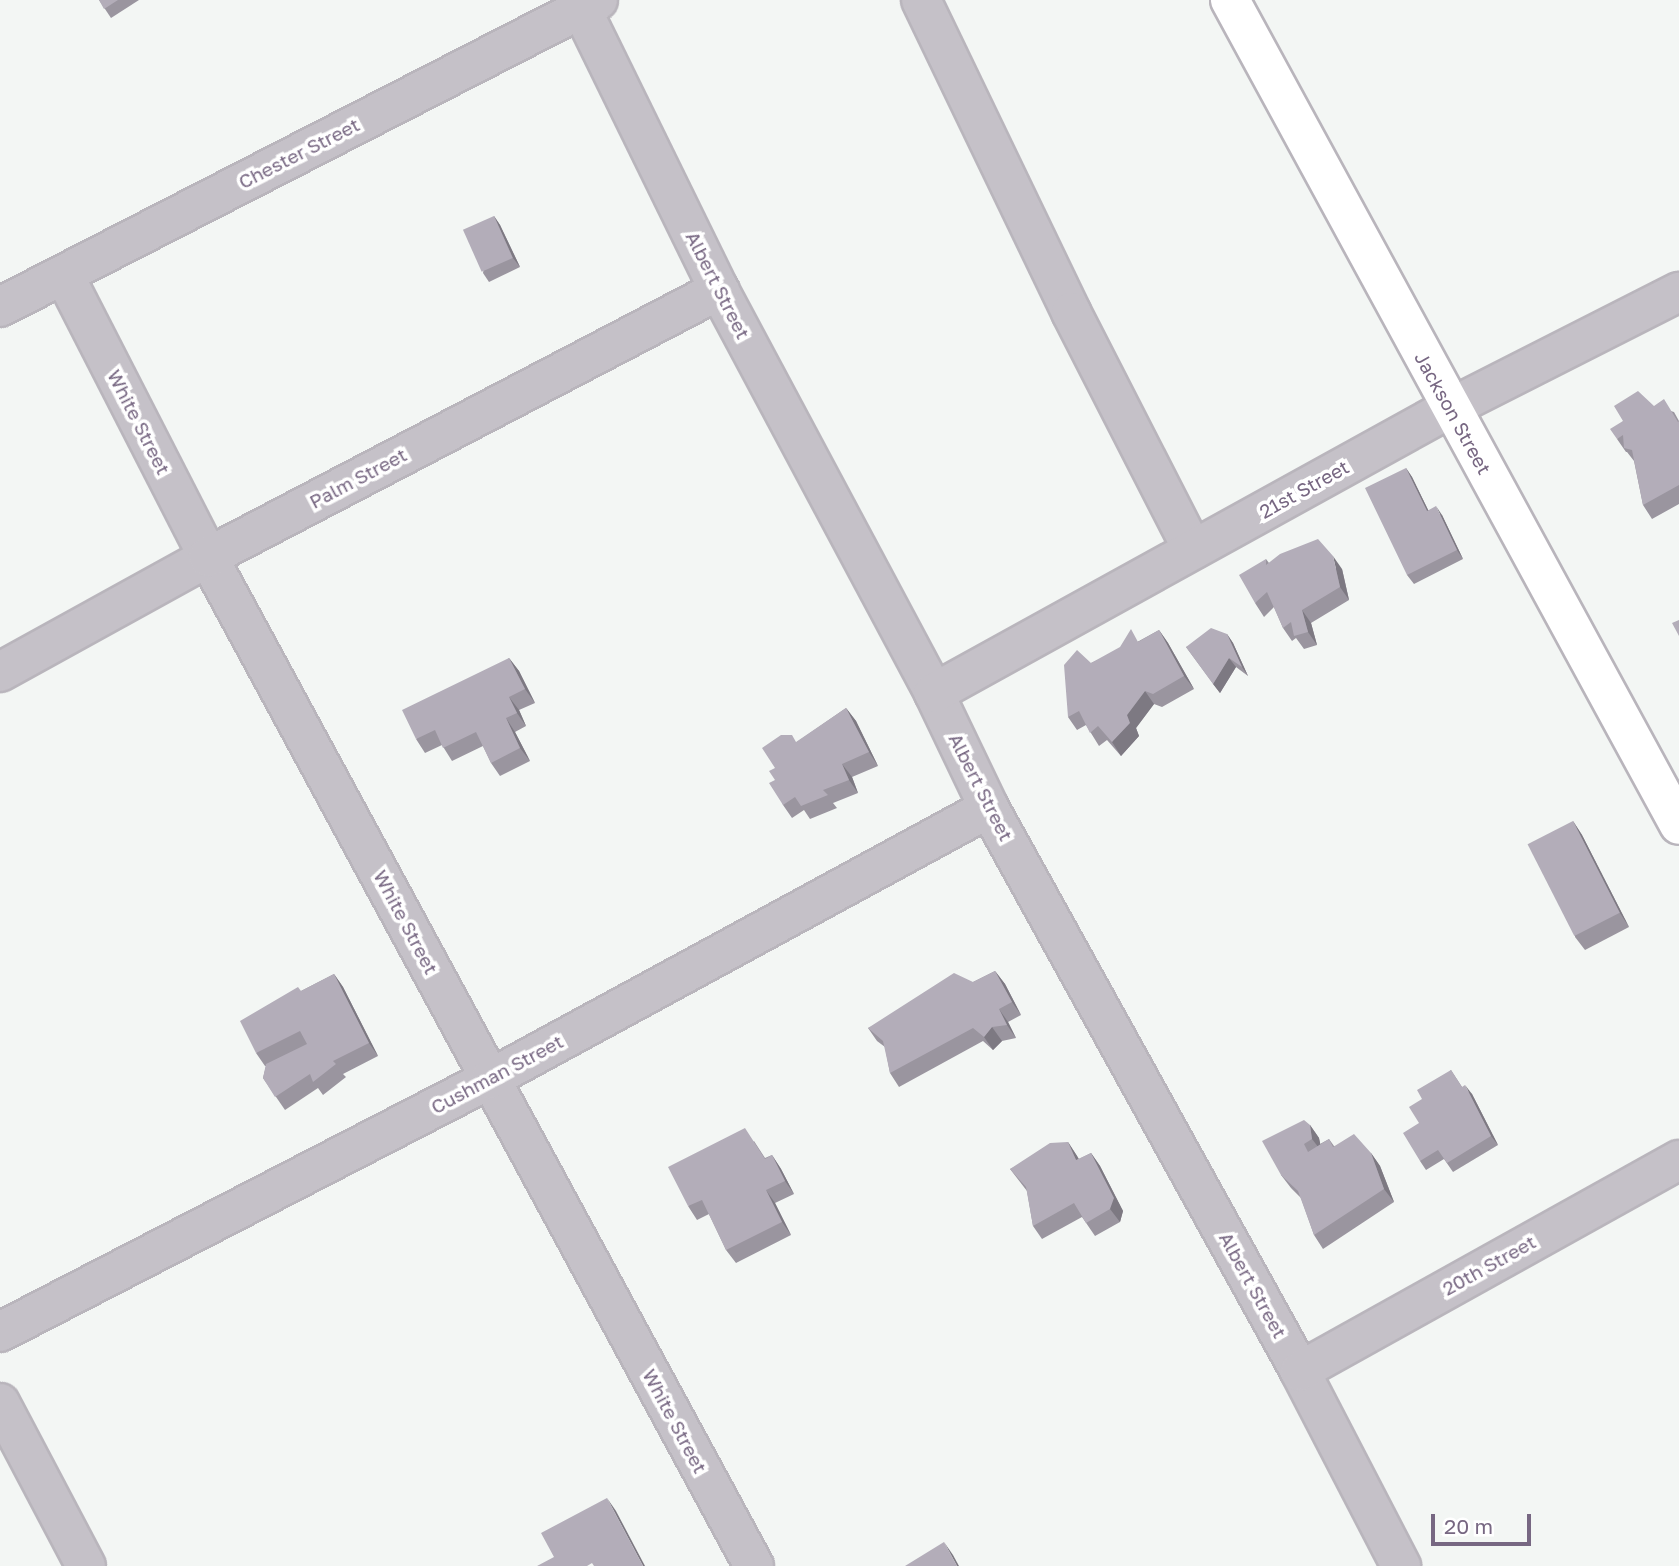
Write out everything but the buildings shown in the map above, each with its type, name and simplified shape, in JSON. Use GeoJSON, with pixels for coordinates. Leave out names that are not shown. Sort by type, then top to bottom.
{"type":"FeatureCollection","features":[{"type":"Feature","properties":{"kind":"main road","name":"Jackson Street"},"geometry":{"type":"LineString","coordinates":[[1230,0],[1679,825]]}},
{"type":"Feature","properties":{"kind":"street"},"geometry":{"type":"LineString","coordinates":[[921,0],[1071,312],[1193,550]]}},
{"type":"Feature","properties":{"kind":"street","name":"Chester Street"},"geometry":{"type":"LineString","coordinates":[[0,307],[586,3]]}},
{"type":"Feature","properties":{"kind":"street","name":"Albert Street"},"geometry":{"type":"LineString","coordinates":[[586,3],[719,290],[934,692],[989,808],[1300,1371],[1401,1566]]}},
{"type":"Feature","properties":{"kind":"street","name":"White Street"},"geometry":{"type":"LineString","coordinates":[[64,275],[208,557],[754,1566]]}},
{"type":"Feature","properties":{"kind":"street","name":"Palm Street"},"geometry":{"type":"LineString","coordinates":[[0,672],[208,557],[719,290]]}},
{"type":"Feature","properties":{"kind":"street","name":"21st Street"},"geometry":{"type":"LineString","coordinates":[[934,692],[1450,408],[1679,292]]}},
{"type":"Feature","properties":{"kind":"street","name":"Cushman Street"},"geometry":{"type":"LineString","coordinates":[[0,1332],[490,1079],[989,808]]}},
{"type":"Feature","properties":{"kind":"street","name":"20th Street"},"geometry":{"type":"LineString","coordinates":[[1300,1371],[1679,1160]]}},
{"type":"Feature","properties":{"kind":"street"},"geometry":{"type":"LineString","coordinates":[[0,1403],[86,1566]]}}]}
